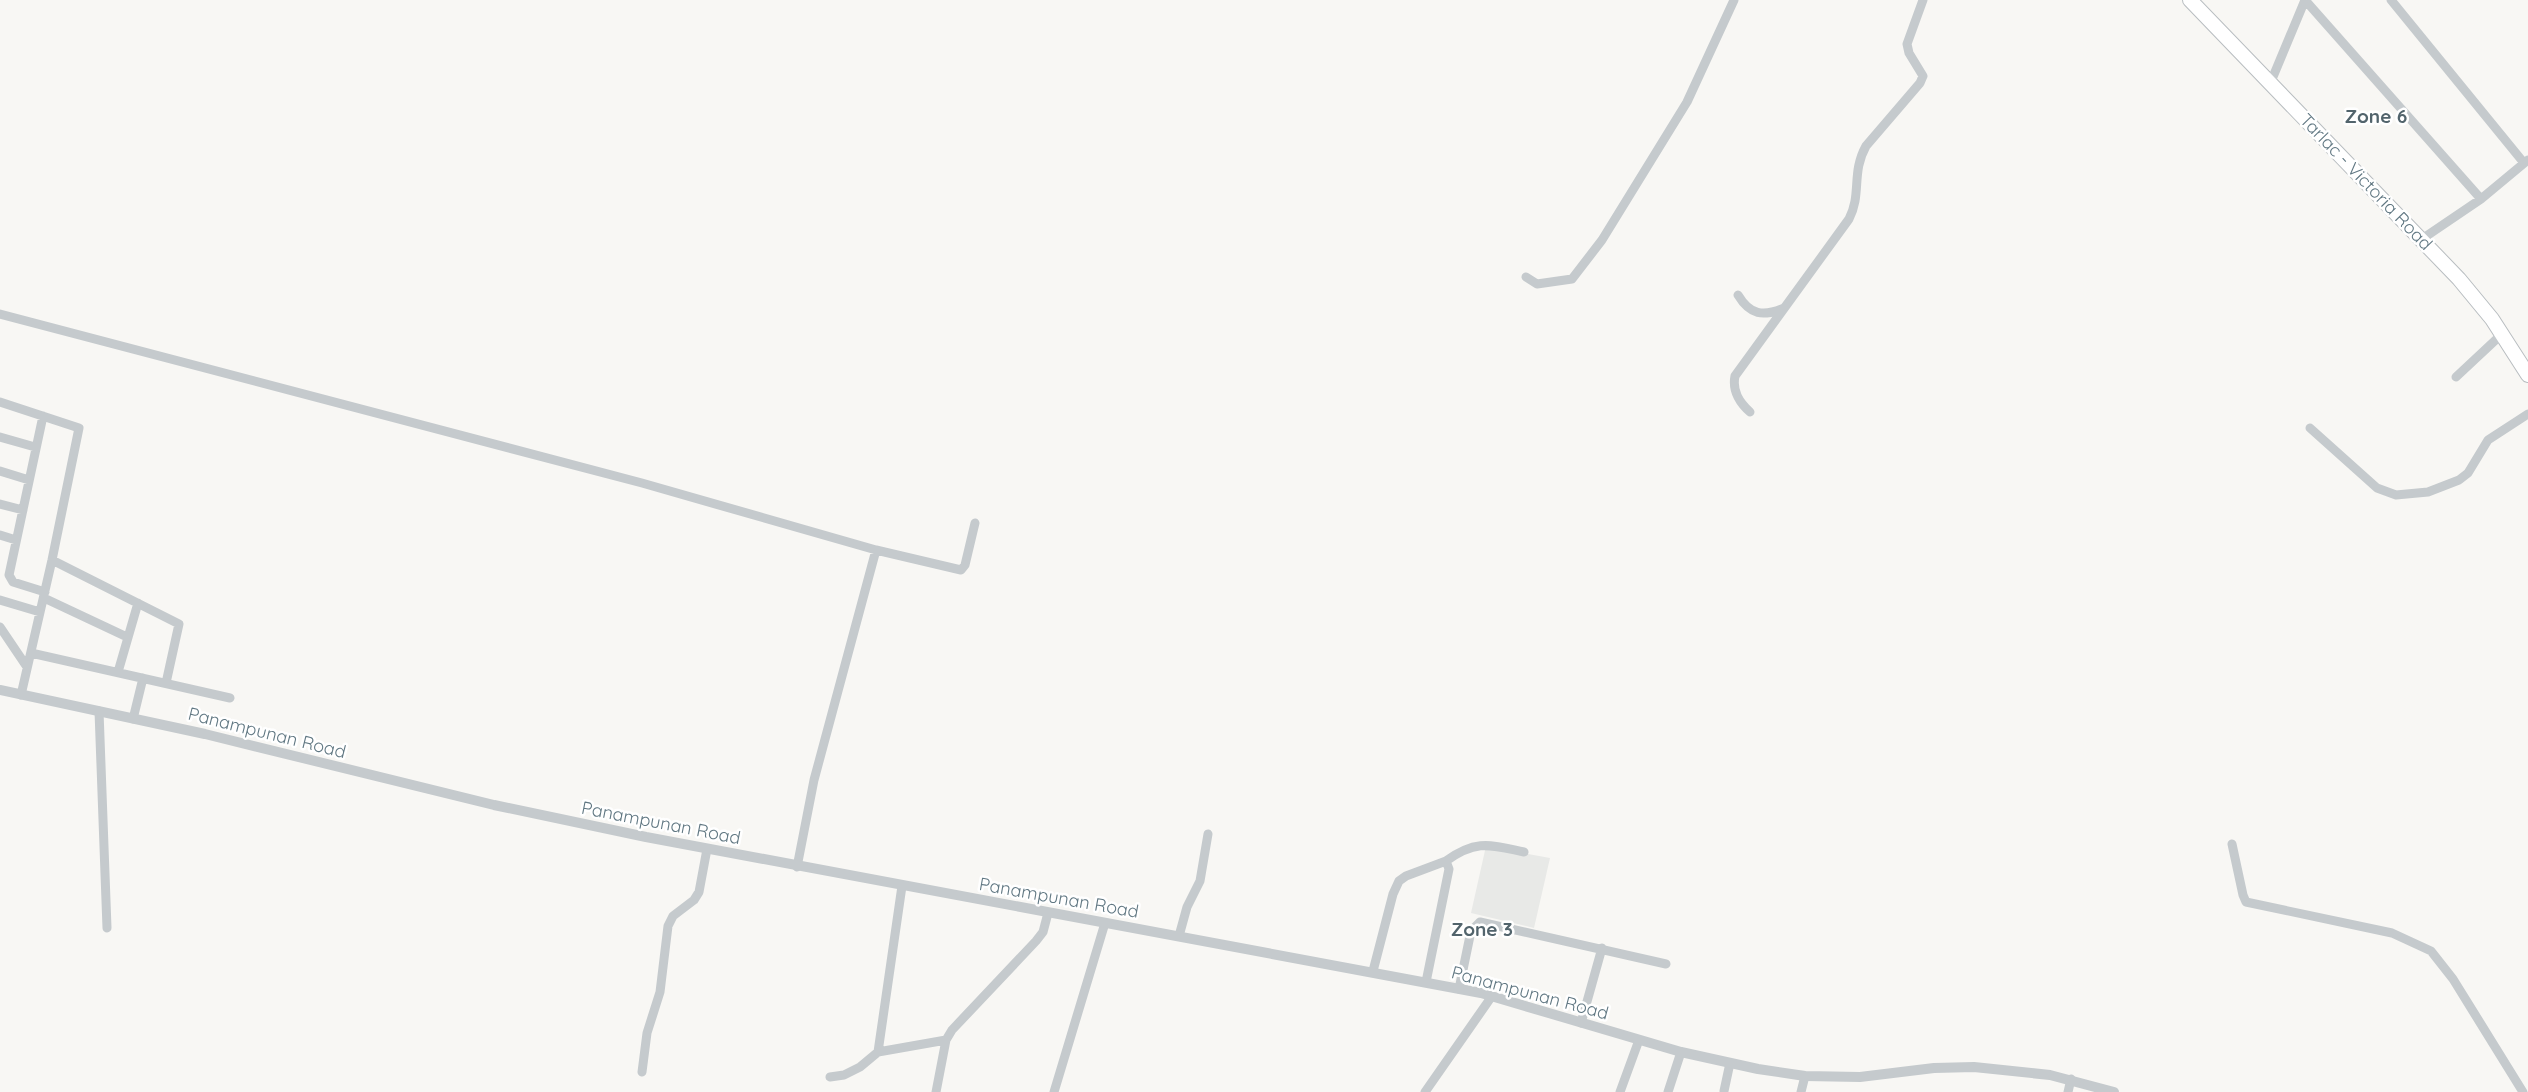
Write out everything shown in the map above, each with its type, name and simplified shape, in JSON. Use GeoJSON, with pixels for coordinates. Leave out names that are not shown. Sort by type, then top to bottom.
{"type":"FeatureCollection","features":[{"type":"Feature","properties":{"kind":"main road","name":"Tarlac - Victoria Road"},"geometry":{"type":"LineString","coordinates":[[2190,0],[2422,239],[2478,300],[2528,375]]}},
{"type":"Feature","properties":{"kind":"street"},"geometry":{"type":"LineString","coordinates":[[1526,277],[1537,284],[1572,279],[1581,270],[1612,224],[1686,102],[1734,0]]}},
{"type":"Feature","properties":{"kind":"street"},"geometry":{"type":"LineString","coordinates":[[1750,412],[1738,397],[1733,386],[1735,376],[1855,208],[1856,172],[1859,159],[1866,146],[1920,83],[1923,76],[1909,53],[1907,44],[1923,0]]}},
{"type":"Feature","properties":{"kind":"street"},"geometry":{"type":"LineString","coordinates":[[2270,84],[2305,0],[2481,199]]}},
{"type":"Feature","properties":{"kind":"street"},"geometry":{"type":"LineString","coordinates":[[2391,0],[2526,162],[2481,199],[2422,239]]}},
{"type":"Feature","properties":{"kind":"street"},"geometry":{"type":"LineString","coordinates":[[1738,295],[1749,310],[1757,314],[1770,314],[1784,308]]}},
{"type":"Feature","properties":{"kind":"street"},"geometry":{"type":"LineString","coordinates":[[0,314],[632,480],[876,550],[962,570],[965,565],[975,523]]}},
{"type":"Feature","properties":{"kind":"street"},"geometry":{"type":"LineString","coordinates":[[2456,377],[2502,334]]}},
{"type":"Feature","properties":{"kind":"street"},"geometry":{"type":"LineString","coordinates":[[0,402],[79,428],[52,560],[21,695]]}},
{"type":"Feature","properties":{"kind":"street"},"geometry":{"type":"LineString","coordinates":[[2310,428],[2377,488],[2396,495],[2428,492],[2459,480],[2468,473],[2488,440],[2528,414]]}},
{"type":"Feature","properties":{"kind":"street"},"geometry":{"type":"LineString","coordinates":[[43,416],[9,576],[13,582],[44,595],[127,636]]}},
{"type":"Feature","properties":{"kind":"street"},"geometry":{"type":"LineString","coordinates":[[0,437],[35,447]]}},
{"type":"Feature","properties":{"kind":"street"},"geometry":{"type":"LineString","coordinates":[[0,471],[28,480]]}},
{"type":"Feature","properties":{"kind":"street"},"geometry":{"type":"LineString","coordinates":[[0,504],[22,510]]}},
{"type":"Feature","properties":{"kind":"street"},"geometry":{"type":"LineString","coordinates":[[0,535],[16,540]]}},
{"type":"Feature","properties":{"kind":"street"},"geometry":{"type":"LineString","coordinates":[[797,867],[814,780],[876,550]]}},
{"type":"Feature","properties":{"kind":"street"},"geometry":{"type":"LineString","coordinates":[[52,560],[179,624],[166,683]]}},
{"type":"Feature","properties":{"kind":"street"},"geometry":{"type":"LineString","coordinates":[[0,566],[10,569]]}},
{"type":"Feature","properties":{"kind":"street"},"geometry":{"type":"LineString","coordinates":[[0,600],[40,612]]}},
{"type":"Feature","properties":{"kind":"street"},"geometry":{"type":"LineString","coordinates":[[118,672],[138,602]]}},
{"type":"Feature","properties":{"kind":"street"},"geometry":{"type":"LineString","coordinates":[[0,627],[27,667]]}},
{"type":"Feature","properties":{"kind":"street"},"geometry":{"type":"LineString","coordinates":[[31,653],[230,698]]}},
{"type":"Feature","properties":{"kind":"street"},"geometry":{"type":"LineString","coordinates":[[133,719],[143,678]]}},
{"type":"Feature","properties":{"kind":"street","name":"Panampunan Road"},"geometry":{"type":"LineString","coordinates":[[0,690],[99,711],[494,804],[707,849],[1373,971],[1492,996],[1681,1052],[1730,1063],[1805,1076],[1860,1078],[1897,1072],[1962,1066],[2025,1071],[2071,1079],[2114,1092]]}},
{"type":"Feature","properties":{"kind":"street"},"geometry":{"type":"LineString","coordinates":[[99,711],[107,928]]}},
{"type":"Feature","properties":{"kind":"street"},"geometry":{"type":"LineString","coordinates":[[1179,936],[1187,907],[1200,881],[1208,834]]}},
{"type":"Feature","properties":{"kind":"street"},"geometry":{"type":"LineString","coordinates":[[1373,971],[1393,894],[1399,880],[1414,872],[1446,862],[1456,854],[1486,844],[1524,852]]}},
{"type":"Feature","properties":{"kind":"street"},"geometry":{"type":"LineString","coordinates":[[2232,844],[2242,894],[2246,902],[2392,933],[2431,951],[2453,979],[2523,1092]]}},
{"type":"Feature","properties":{"kind":"street"},"geometry":{"type":"LineString","coordinates":[[642,1072],[647,1033],[660,992],[668,926],[673,916],[694,900],[699,892],[707,849]]}},
{"type":"Feature","properties":{"kind":"street"},"geometry":{"type":"LineString","coordinates":[[1426,982],[1449,869],[1446,862]]}},
{"type":"Feature","properties":{"kind":"street"},"geometry":{"type":"LineString","coordinates":[[878,1052],[902,886]]}},
{"type":"Feature","properties":{"kind":"street"},"geometry":{"type":"LineString","coordinates":[[936,1092],[946,1040],[960,1021],[1036,941],[1045,927],[1048,912]]}},
{"type":"Feature","properties":{"kind":"street"},"geometry":{"type":"LineString","coordinates":[[1459,989],[1471,931],[1480,922],[1602,948],[1666,964]]}},
{"type":"Feature","properties":{"kind":"street"},"geometry":{"type":"LineString","coordinates":[[1054,1092],[1105,923]]}},
{"type":"Feature","properties":{"kind":"street"},"geometry":{"type":"LineString","coordinates":[[1581,1023],[1602,948]]}},
{"type":"Feature","properties":{"kind":"street"},"geometry":{"type":"LineString","coordinates":[[1425,1092],[1492,996]]}},
{"type":"Feature","properties":{"kind":"street"},"geometry":{"type":"LineString","coordinates":[[830,1077],[844,1075],[860,1067],[878,1052],[946,1040]]}},
{"type":"Feature","properties":{"kind":"street"},"geometry":{"type":"LineString","coordinates":[[1620,1092],[1639,1040]]}},
{"type":"Feature","properties":{"kind":"street"},"geometry":{"type":"LineString","coordinates":[[1668,1092],[1681,1052]]}},
{"type":"Feature","properties":{"kind":"street"},"geometry":{"type":"LineString","coordinates":[[1724,1091],[1730,1063]]}},
{"type":"Feature","properties":{"kind":"street"},"geometry":{"type":"LineString","coordinates":[[1802,1092],[1805,1076]]}},
{"type":"Feature","properties":{"kind":"street"},"geometry":{"type":"LineString","coordinates":[[2068,1092],[2071,1079]]}},
{"type":"Feature","properties":{"kind":"shaded area"},"geometry":{"type":"Polygon","coordinates":[[[1486,846],[1550,858],[1534,928],[1471,913],[1486,846]]]}},
{"type":"Feature","properties":{"kind":"district","name":"Zone 6"},"geometry":{"type":"Point","coordinates":[2376,116]}},
{"type":"Feature","properties":{"kind":"district","name":"Zone 3"},"geometry":{"type":"Point","coordinates":[1482,929]}}]}
